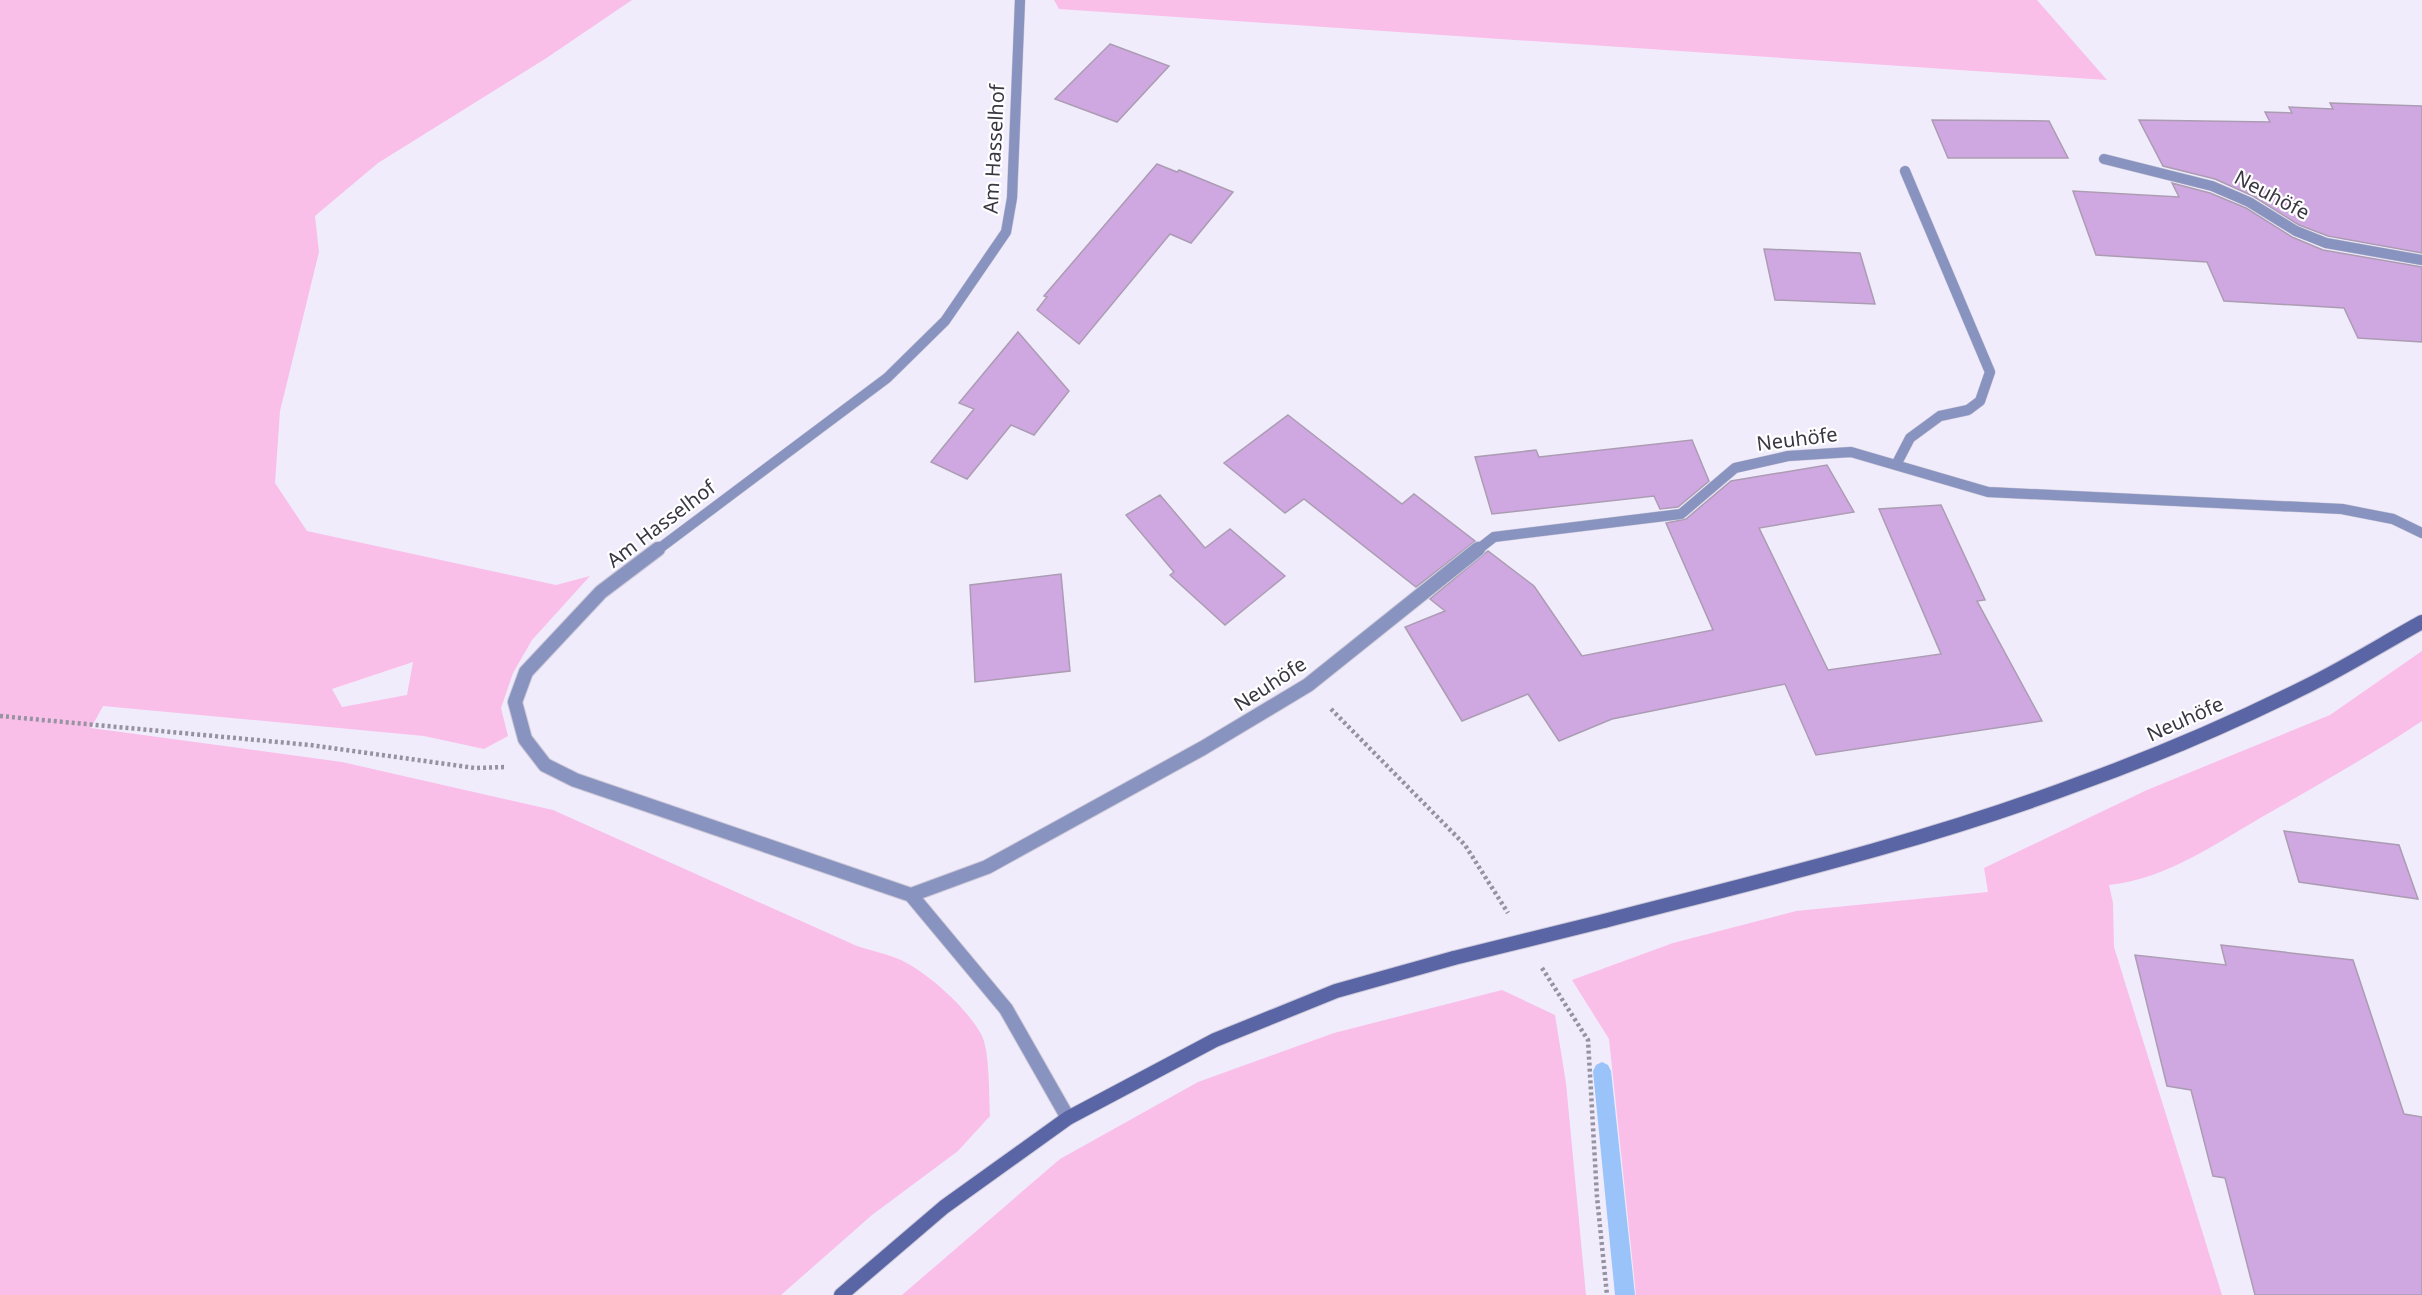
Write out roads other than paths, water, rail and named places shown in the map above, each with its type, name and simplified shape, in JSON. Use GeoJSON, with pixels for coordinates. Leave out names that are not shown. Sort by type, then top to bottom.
{"type":"FeatureCollection","features":[{"type":"Feature","properties":{"kind":"street","name":"Am Hasselhof"},"geometry":{"type":"LineString","coordinates":[[911,895],[574,780],[545,765],[525,740],[514,702],[526,672],[546,648],[601,592],[887,378],[945,321],[989,260],[1006,232],[1012,198],[1020,0]]}},
{"type":"Feature","properties":{"kind":"street","name":"Neuhöfe"},"geometry":{"type":"LineString","coordinates":[[2104,159],[2212,186],[2249,202],[2296,231],[2326,243],[2422,261]]}},
{"type":"Feature","properties":{"kind":"street"},"geometry":{"type":"LineString","coordinates":[[1896,465],[1910,438],[1940,416],[1968,410],[1980,401],[1990,372],[1905,171]]}},
{"type":"Feature","properties":{"kind":"street","name":"Neuhöfe"},"geometry":{"type":"LineString","coordinates":[[911,895],[987,867],[1203,748],[1308,685],[1494,537],[1681,514],[1735,468],[1788,456],[1851,452],[1988,492],[2342,509],[2386,516],[2406,523],[2422,533]]}},
{"type":"Feature","properties":{"kind":"street","name":"Neuhöfe"},"geometry":{"type":"LineString","coordinates":[[841,1295],[944,1207],[1068,1118],[1215,1040],[1336,991],[1454,958],[1788,874],[1949,827],[2077,785],[2178,745],[2308,686],[2422,622]]}},
{"type":"Feature","properties":{"kind":"street"},"geometry":{"type":"LineString","coordinates":[[911,895],[1006,1009],[1056,1093],[1068,1118]]}},
{"type":"Feature","properties":{"kind":"waterway"},"geometry":{"type":"LineString","coordinates":[[1602,1071],[1625,1295]]}}]}
